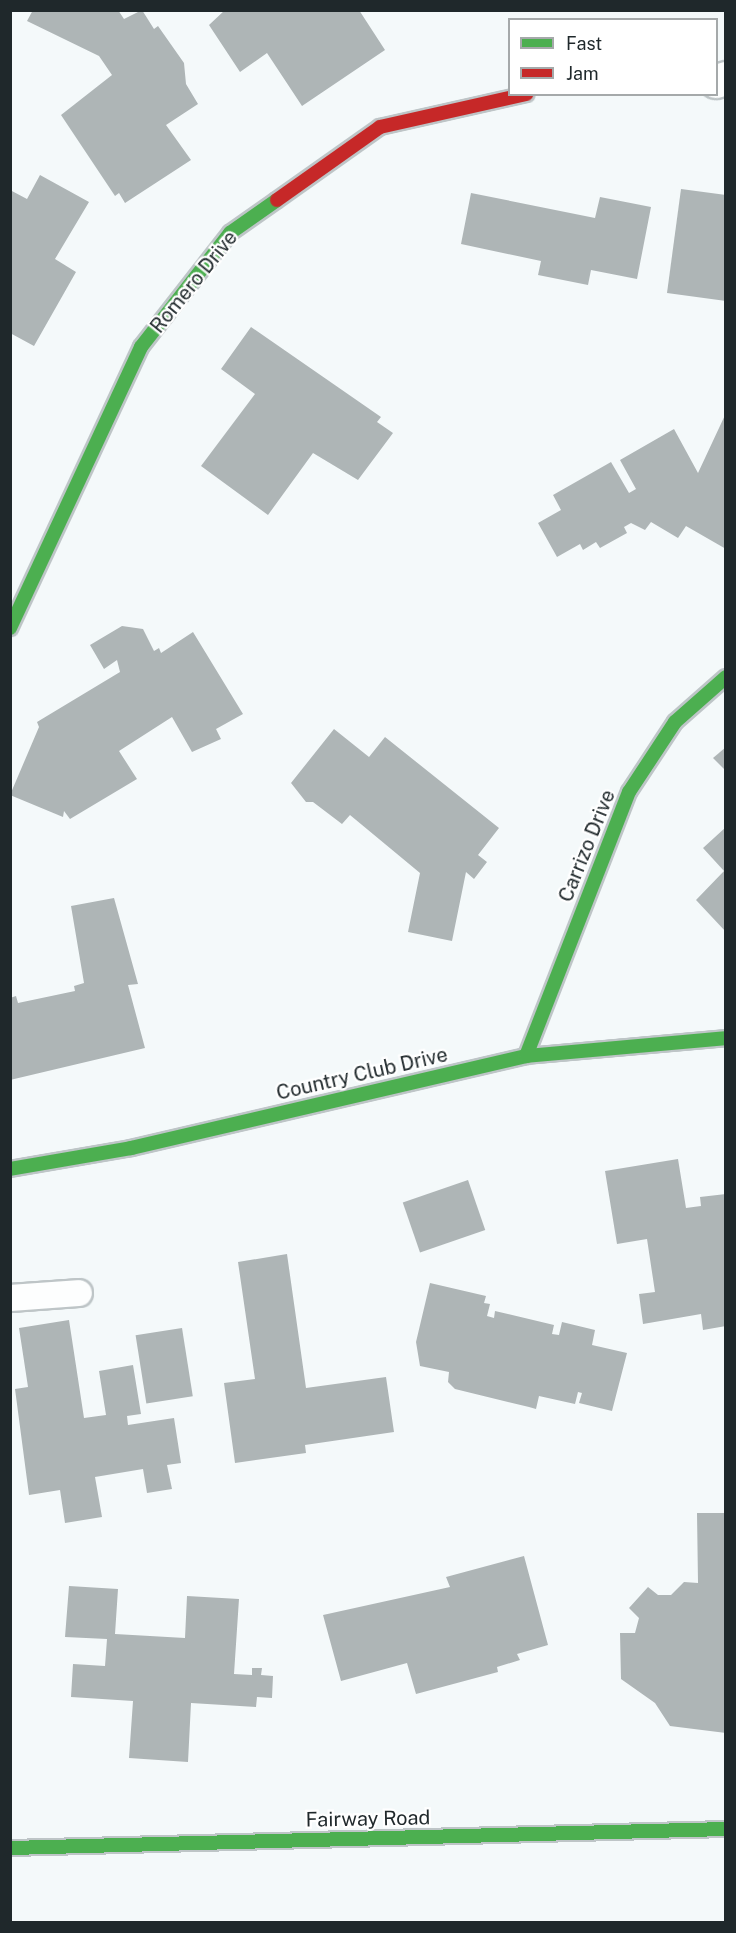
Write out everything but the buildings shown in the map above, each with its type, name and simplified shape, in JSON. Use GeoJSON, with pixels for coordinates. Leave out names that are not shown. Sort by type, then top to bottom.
{"type":"FeatureCollection","features":[{"type":"Feature","properties":{"kind":"street","name":"Romero Drive"},"geometry":{"type":"LineString","coordinates":[[10,628],[141,347],[230,233],[380,127],[517,96]]}},
{"type":"Feature","properties":{"kind":"street","name":"Carrizo Drive"},"geometry":{"type":"LineString","coordinates":[[526,1056],[629,792],[675,722],[726,677]]}},
{"type":"Feature","properties":{"kind":"street","name":"Country Club Drive"},"geometry":{"type":"LineString","coordinates":[[10,1170],[131,1148],[526,1056],[726,1038]]}},
{"type":"Feature","properties":{"kind":"street","name":"Fairway Road"},"geometry":{"type":"LineString","coordinates":[[10,1848],[726,1829]]}},
{"type":"Feature","properties":{"kind":"lane"},"geometry":{"type":"LineString","coordinates":[[10,1298],[79,1293]]}},
{"type":"Feature","properties":{"kind":"traffic: fast"},"geometry":{"type":"LineString","coordinates":[[10,628],[141,347],[230,233],[277,200]]}},
{"type":"Feature","properties":{"kind":"traffic: fast"},"geometry":{"type":"LineString","coordinates":[[526,1056],[629,792],[675,722],[726,677]]}},
{"type":"Feature","properties":{"kind":"traffic: fast"},"geometry":{"type":"LineString","coordinates":[[10,1169],[131,1148],[526,1056],[726,1038]]}},
{"type":"Feature","properties":{"kind":"traffic: fast"},"geometry":{"type":"LineString","coordinates":[[10,1848],[726,1829]]}},
{"type":"Feature","properties":{"kind":"traffic: jam"},"geometry":{"type":"LineString","coordinates":[[277,200],[380,127],[517,96]]}}]}
